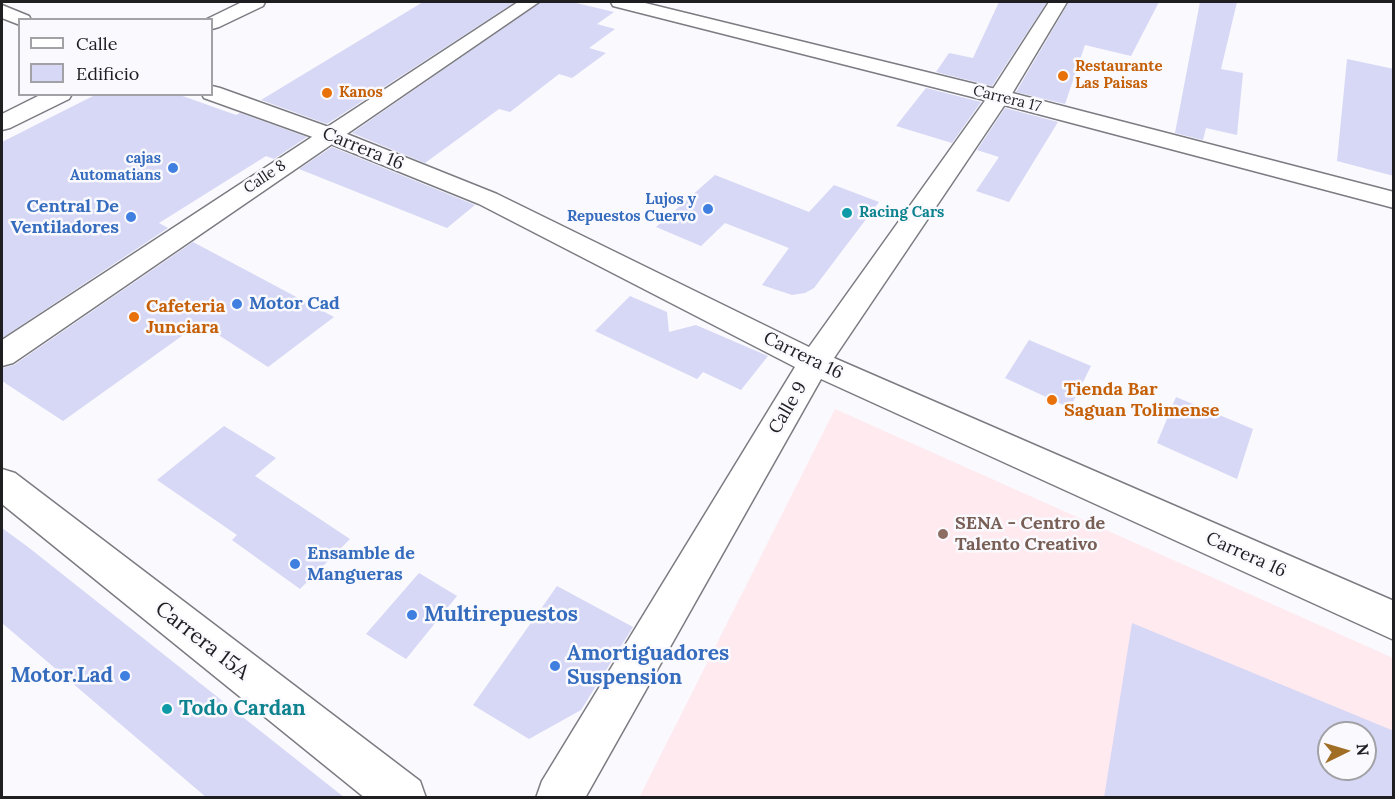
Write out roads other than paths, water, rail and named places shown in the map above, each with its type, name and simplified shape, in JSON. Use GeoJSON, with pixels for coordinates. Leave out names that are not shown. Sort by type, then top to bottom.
{"type":"FeatureCollection","features":[{"type":"Feature","properties":{"kind":"street"},"geometry":{"type":"LineString","coordinates":[[213,23],[256,2]]}},
{"type":"Feature","properties":{"kind":"street","name":"Calle 8"},"geometry":{"type":"LineString","coordinates":[[2,355],[530,2]]}},
{"type":"Feature","properties":{"kind":"street","name":"Carrera 17"},"geometry":{"type":"LineString","coordinates":[[620,2],[999,97],[1394,200]]}},
{"type":"Feature","properties":{"kind":"street","name":"Calle 9"},"geometry":{"type":"LineString","coordinates":[[559,798],[814,363],[999,97],[1058,2]]}},
{"type":"Feature","properties":{"kind":"street"},"geometry":{"type":"LineString","coordinates":[[2,11],[18,18]]}},
{"type":"Feature","properties":{"kind":"street","name":"Carrera 16"},"geometry":{"type":"LineString","coordinates":[[213,93],[328,135],[488,199],[814,363],[1394,621]]}},
{"type":"Feature","properties":{"kind":"street"},"geometry":{"type":"LineString","coordinates":[[2,123],[57,96]]}},
{"type":"Feature","properties":{"kind":"street","name":"Carrera 15A"},"geometry":{"type":"LineString","coordinates":[[2,484],[402,798]]}},
{"type":"Feature","properties":{"kind":"place","name":"Restaurante Las Paisas"},"geometry":{"type":"Point","coordinates":[1063,76]}},
{"type":"Feature","properties":{"kind":"place","name":"Kanos"},"geometry":{"type":"Point","coordinates":[327,93]}},
{"type":"Feature","properties":{"kind":"place","name":"cajas Automatians"},"geometry":{"type":"Point","coordinates":[173,168]}},
{"type":"Feature","properties":{"kind":"place","name":"Lujos y Repuestos Cuervo"},"geometry":{"type":"Point","coordinates":[708,209]}},
{"type":"Feature","properties":{"kind":"place","name":"Racing Cars"},"geometry":{"type":"Point","coordinates":[847,213]}},
{"type":"Feature","properties":{"kind":"place","name":"Central De Ventiladores"},"geometry":{"type":"Point","coordinates":[131,217]}},
{"type":"Feature","properties":{"kind":"place","name":"Motor Cad"},"geometry":{"type":"Point","coordinates":[237,304]}},
{"type":"Feature","properties":{"kind":"place","name":"Cafeteria Junciara"},"geometry":{"type":"Point","coordinates":[134,317]}},
{"type":"Feature","properties":{"kind":"place","name":"Tienda Bar Saguan Tolimense"},"geometry":{"type":"Point","coordinates":[1052,400]}},
{"type":"Feature","properties":{"kind":"place","name":"SENA - Centro de Talento Creativo"},"geometry":{"type":"Point","coordinates":[943,534]}},
{"type":"Feature","properties":{"kind":"place","name":"Ensamble de Mangueras"},"geometry":{"type":"Point","coordinates":[295,564]}},
{"type":"Feature","properties":{"kind":"place","name":"Multirepuestos"},"geometry":{"type":"Point","coordinates":[412,615]}},
{"type":"Feature","properties":{"kind":"place","name":"Amortiguadores Suspension"},"geometry":{"type":"Point","coordinates":[555,666]}},
{"type":"Feature","properties":{"kind":"place","name":"Motor.Lad"},"geometry":{"type":"Point","coordinates":[125,676]}},
{"type":"Feature","properties":{"kind":"place","name":"Todo Cardan"},"geometry":{"type":"Point","coordinates":[167,709]}}]}
